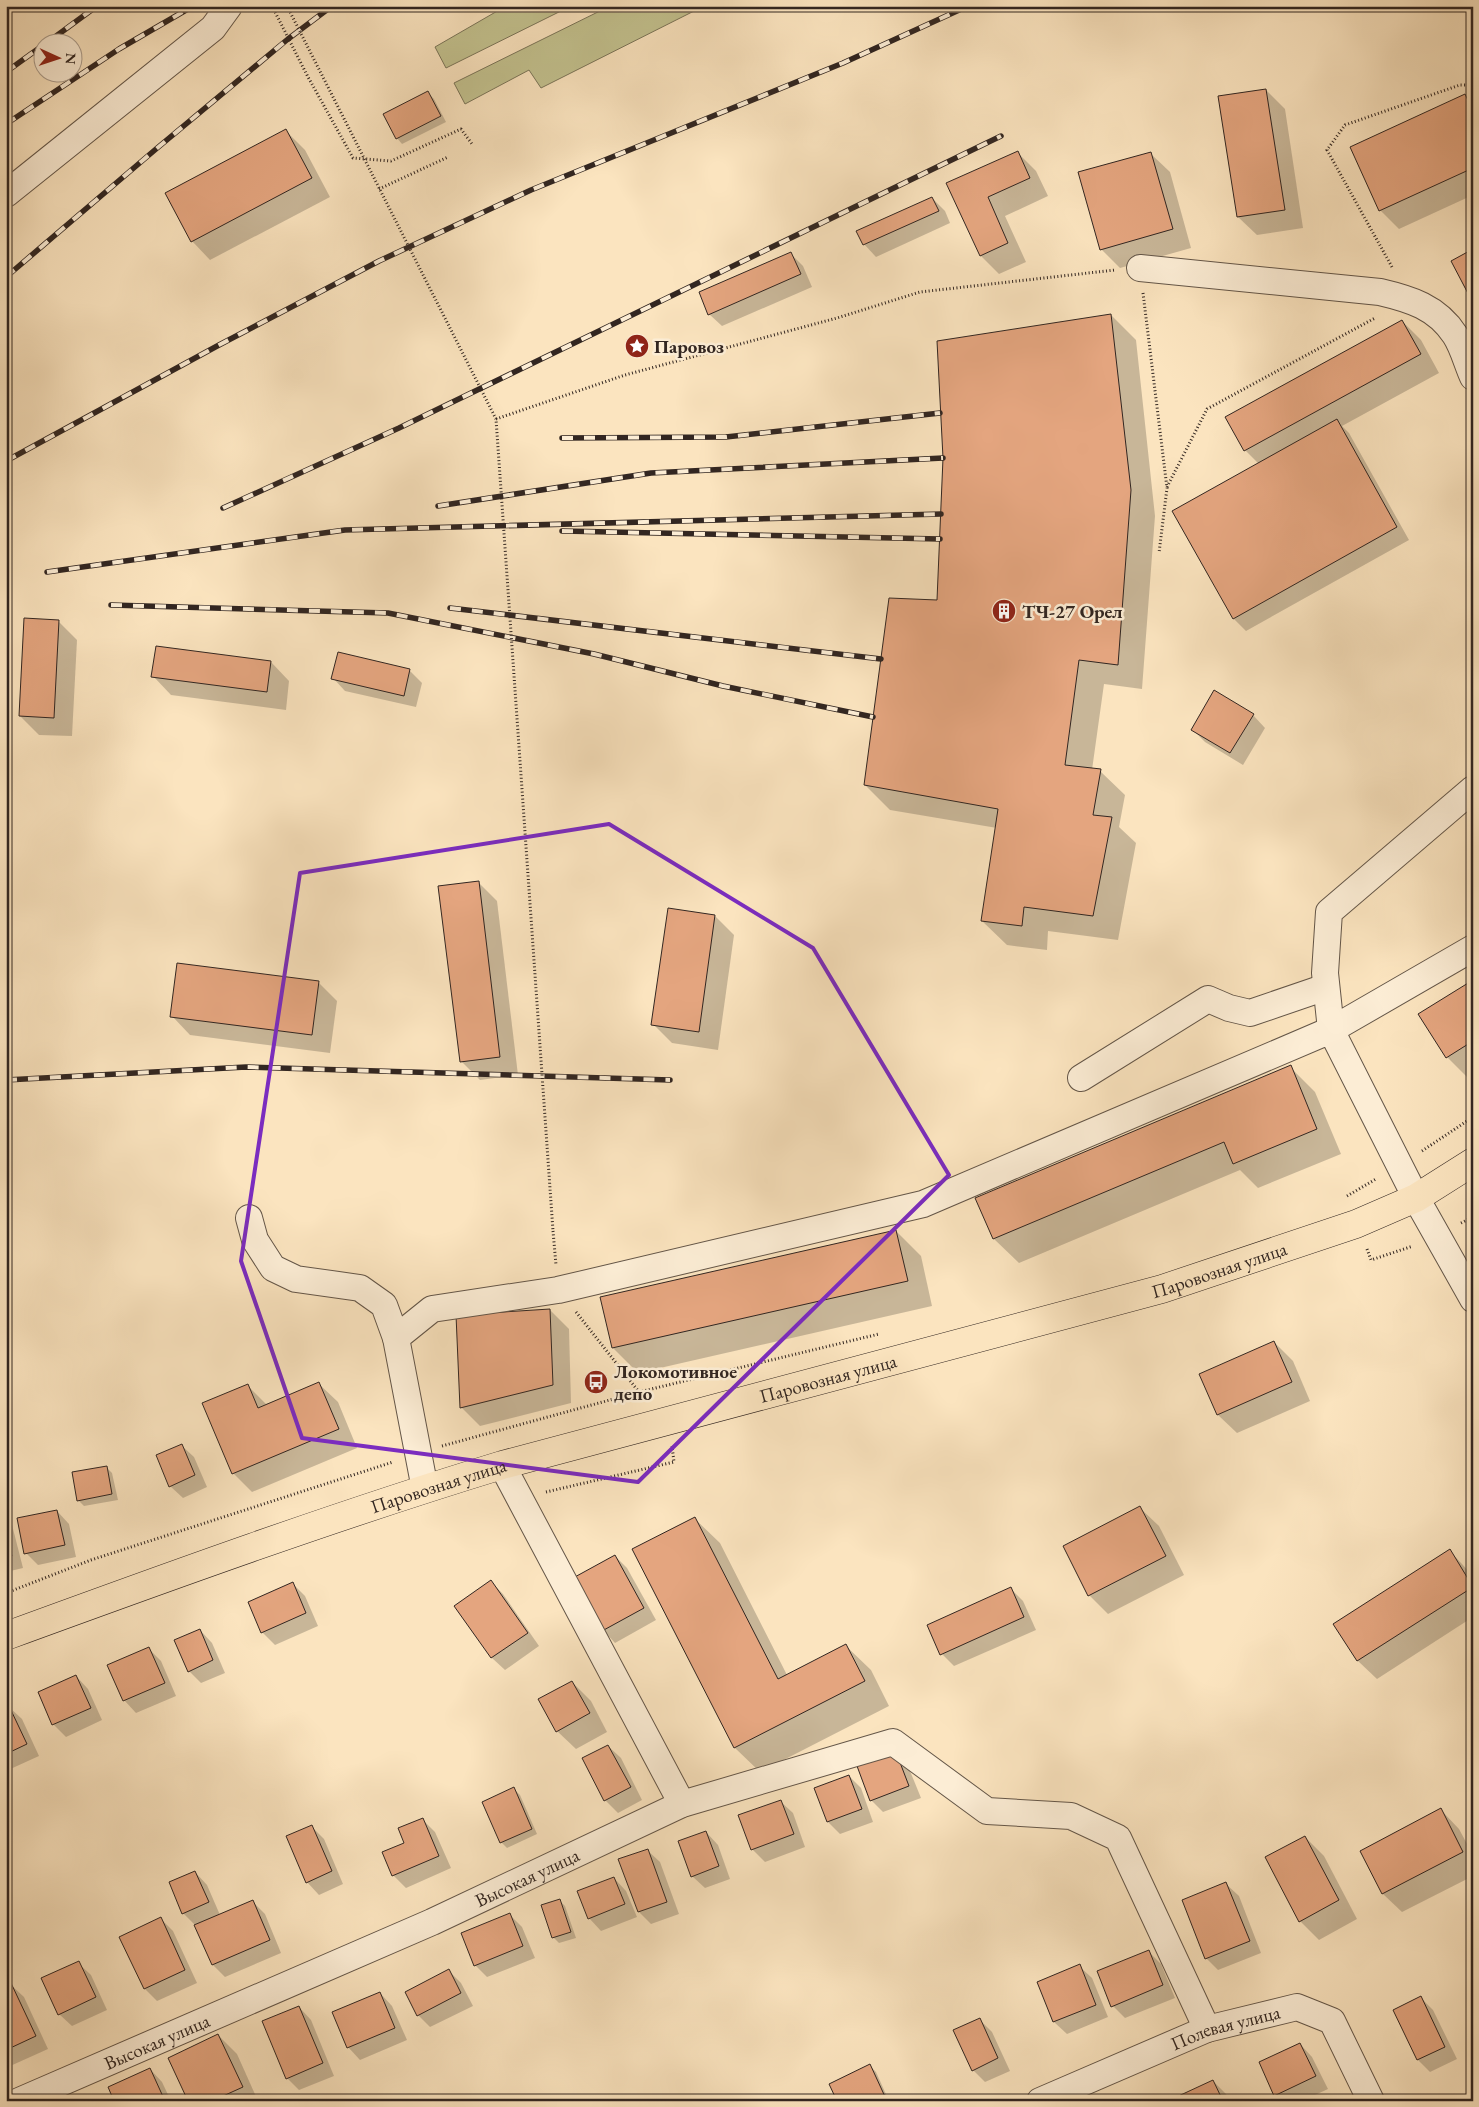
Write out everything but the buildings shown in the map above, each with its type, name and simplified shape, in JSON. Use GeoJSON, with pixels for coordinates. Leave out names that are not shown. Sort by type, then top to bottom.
{"type":"FeatureCollection","features":[{"type":"Feature","properties":{"kind":"main road","name":"Паровозная улица"},"geometry":{"type":"LineString","coordinates":[[6,1636],[200,1565],[502,1465],[1162,1289],[1356,1224],[1416,1198],[1473,1162]]}},
{"type":"Feature","properties":{"kind":"street"},"geometry":{"type":"LineString","coordinates":[[6,194],[213,28],[229,6]]}},
{"type":"Feature","properties":{"kind":"street"},"geometry":{"type":"LineString","coordinates":[[1140,268],[1380,292],[1410,299],[1436,312],[1455,335],[1473,378]]}},
{"type":"Feature","properties":{"kind":"street"},"geometry":{"type":"LineString","coordinates":[[1473,789],[1329,912],[1325,973],[1331,1030],[1401,1164],[1416,1198],[1473,1299]]}},
{"type":"Feature","properties":{"kind":"street"},"geometry":{"type":"LineString","coordinates":[[396,1338],[432,1309],[558,1290],[922,1204],[1331,1030],[1473,948]]}},
{"type":"Feature","properties":{"kind":"street"},"geometry":{"type":"LineString","coordinates":[[1080,1078],[1208,999],[1229,1008],[1250,1013],[1326,987]]}},
{"type":"Feature","properties":{"kind":"street"},"geometry":{"type":"LineString","coordinates":[[249,1218],[255,1240],[273,1268],[296,1279],[360,1288],[384,1305],[396,1338],[425,1489]]}},
{"type":"Feature","properties":{"kind":"street"},"geometry":{"type":"LineString","coordinates":[[502,1465],[682,1804]]}},
{"type":"Feature","properties":{"kind":"street","name":"Высокая улица"},"geometry":{"type":"LineString","coordinates":[[19,2101],[432,1922],[682,1804],[893,1742],[987,1811],[1071,1816],[1118,1838],[1207,2029]]}},
{"type":"Feature","properties":{"kind":"street","name":"Полевая улица"},"geometry":{"type":"LineString","coordinates":[[1040,2101],[1207,2029],[1296,2007],[1332,2021],[1371,2101]]}},
{"type":"Feature","properties":{"kind":"path"},"geometry":{"type":"LineString","coordinates":[[272,6],[312,84],[354,158],[391,161],[461,129],[472,144]]}},
{"type":"Feature","properties":{"kind":"path"},"geometry":{"type":"LineString","coordinates":[[287,6],[496,419],[558,1290],[639,1392]]}},
{"type":"Feature","properties":{"kind":"path"},"geometry":{"type":"LineString","coordinates":[[725,6],[727,11]]}},
{"type":"Feature","properties":{"kind":"path"},"geometry":{"type":"LineString","coordinates":[[1166,488],[1207,409],[1410,299],[1327,150],[1345,125],[1460,86],[1473,85]]}},
{"type":"Feature","properties":{"kind":"path"},"geometry":{"type":"LineString","coordinates":[[379,189],[448,157]]}},
{"type":"Feature","properties":{"kind":"path"},"geometry":{"type":"LineString","coordinates":[[496,419],[625,375],[837,318],[920,292],[1140,268],[1166,488],[1159,554]]}},
{"type":"Feature","properties":{"kind":"path"},"geometry":{"type":"LineString","coordinates":[[1345,1198],[1473,1117]]}},
{"type":"Feature","properties":{"kind":"path"},"geometry":{"type":"LineString","coordinates":[[6,1593],[91,1560],[417,1454],[639,1392],[885,1333]]}},
{"type":"Feature","properties":{"kind":"highlighted area"},"geometry":{"type":"Polygon","coordinates":[[[609,824],[813,948],[949,1175],[638,1482],[302,1438],[241,1261],[300,873],[609,824]]]}},
{"type":"Feature","properties":{"kind":"shaded area"},"geometry":{"type":"Polygon","coordinates":[[[506,6],[571,6],[446,68],[435,47],[506,6]]]}},
{"type":"Feature","properties":{"kind":"shaded area"},"geometry":{"type":"Polygon","coordinates":[[[610,6],[704,6],[541,88],[529,70],[465,104],[454,83],[610,6]]]}},
{"type":"Feature","properties":{"kind":"railway"},"geometry":{"type":"LineString","coordinates":[[62,32],[97,6]]}},
{"type":"Feature","properties":{"kind":"railway"},"geometry":{"type":"LineString","coordinates":[[6,124],[119,49],[193,6]]}},
{"type":"Feature","properties":{"kind":"railway"},"geometry":{"type":"LineString","coordinates":[[6,277],[288,39],[332,6]]}},
{"type":"Feature","properties":{"kind":"railway"},"geometry":{"type":"LineString","coordinates":[[6,461],[219,345],[379,261],[531,190],[843,63],[968,6]]}},
{"type":"Feature","properties":{"kind":"railway"},"geometry":{"type":"LineString","coordinates":[[6,72],[32,53]]}},
{"type":"Feature","properties":{"kind":"railway"},"geometry":{"type":"LineString","coordinates":[[223,508],[399,428],[1001,136]]}},
{"type":"Feature","properties":{"kind":"railway"},"geometry":{"type":"LineString","coordinates":[[562,438],[726,437],[940,413]]}},
{"type":"Feature","properties":{"kind":"railway"},"geometry":{"type":"LineString","coordinates":[[438,506],[651,473],[943,458]]}},
{"type":"Feature","properties":{"kind":"railway"},"geometry":{"type":"LineString","coordinates":[[47,572],[345,530],[941,514]]}},
{"type":"Feature","properties":{"kind":"railway"},"geometry":{"type":"LineString","coordinates":[[562,531],[940,539]]}},
{"type":"Feature","properties":{"kind":"railway"},"geometry":{"type":"LineString","coordinates":[[111,605],[388,613],[594,654],[723,686],[873,717]]}},
{"type":"Feature","properties":{"kind":"railway"},"geometry":{"type":"LineString","coordinates":[[450,608],[881,659]]}},
{"type":"Feature","properties":{"kind":"railway"},"geometry":{"type":"LineString","coordinates":[[6,1080],[246,1067],[670,1080]]}},
{"type":"Feature","properties":{"kind":"place","name":"Паровоз"},"geometry":{"type":"Point","coordinates":[637,346]}},
{"type":"Feature","properties":{"kind":"place","name":"ТЧ-27 Орел"},"geometry":{"type":"Point","coordinates":[1004,611]}},
{"type":"Feature","properties":{"kind":"place","name":"Локомотивное депо"},"geometry":{"type":"Point","coordinates":[596,1382]}}]}
